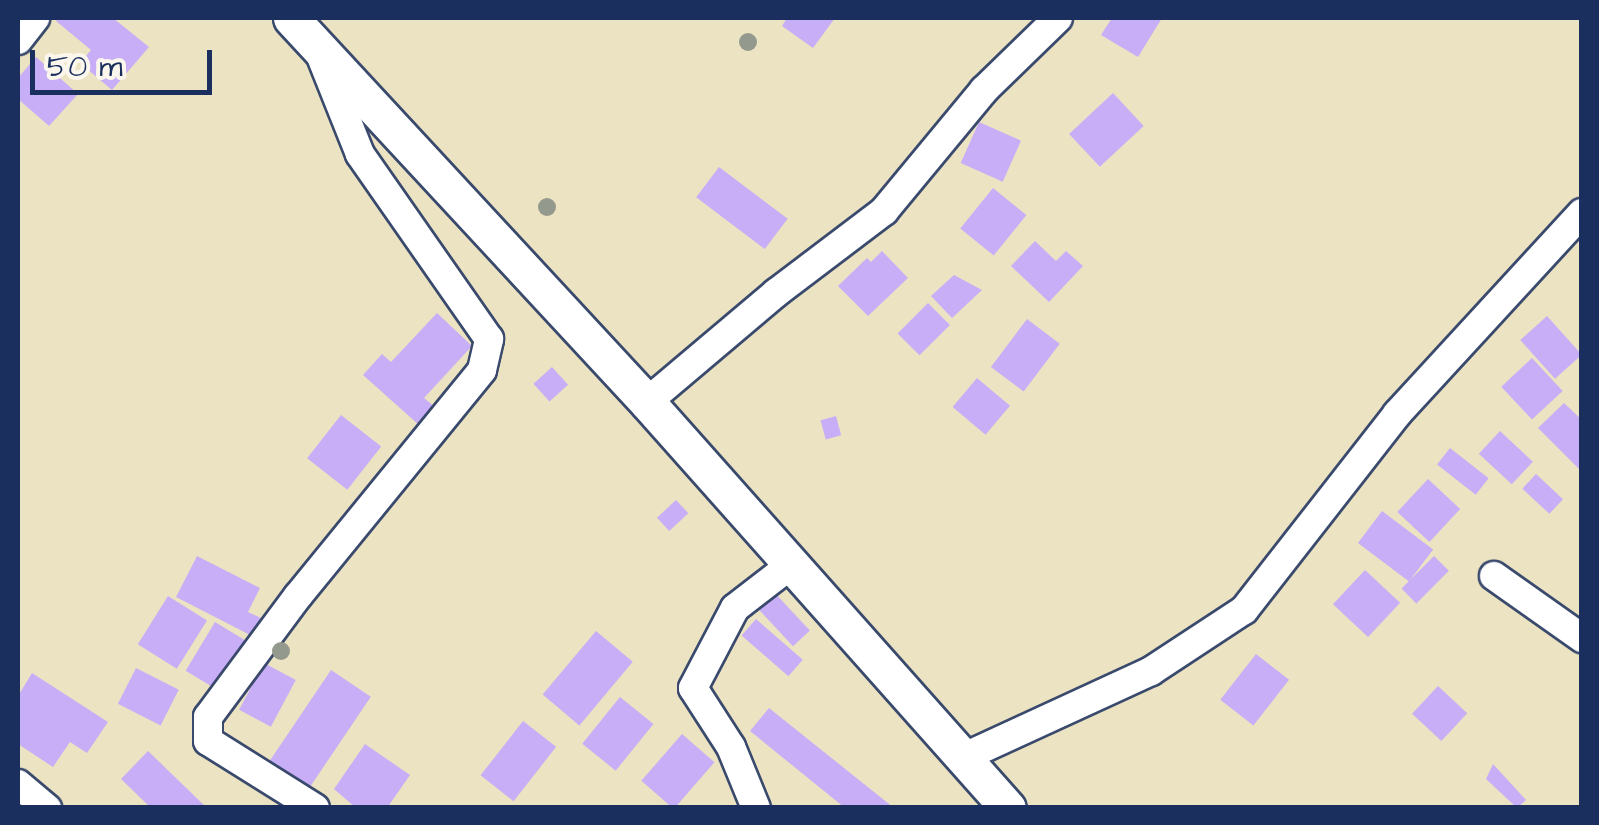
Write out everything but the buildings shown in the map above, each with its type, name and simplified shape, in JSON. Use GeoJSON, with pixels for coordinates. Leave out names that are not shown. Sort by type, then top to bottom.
{"type":"FeatureCollection","features":[{"type":"Feature","properties":{"kind":"street"},"geometry":{"type":"LineString","coordinates":[[18,40],[35,18]]}},
{"type":"Feature","properties":{"kind":"street"},"geometry":{"type":"LineString","coordinates":[[291,18],[647,402],[1008,808]]}},
{"type":"Feature","properties":{"kind":"street"},"geometry":{"type":"LineString","coordinates":[[647,402],[776,293],[884,211],[984,90],[1058,18]]}},
{"type":"Feature","properties":{"kind":"street"},"geometry":{"type":"LineString","coordinates":[[302,804],[208,741],[208,717],[298,596],[482,370],[489,339],[360,154],[316,44]]}},
{"type":"Feature","properties":{"kind":"street"},"geometry":{"type":"LineString","coordinates":[[962,758],[1151,670],[1244,610],[1397,414],[1582,213]]}},
{"type":"Feature","properties":{"kind":"street"},"geometry":{"type":"LineString","coordinates":[[756,808],[731,747],[692,688],[734,608],[792,564]]}},
{"type":"Feature","properties":{"kind":"street"},"geometry":{"type":"LineString","coordinates":[[1494,576],[1582,638]]}},
{"type":"Feature","properties":{"kind":"street"},"geometry":{"type":"LineString","coordinates":[[18,784],[47,808]]}}]}
